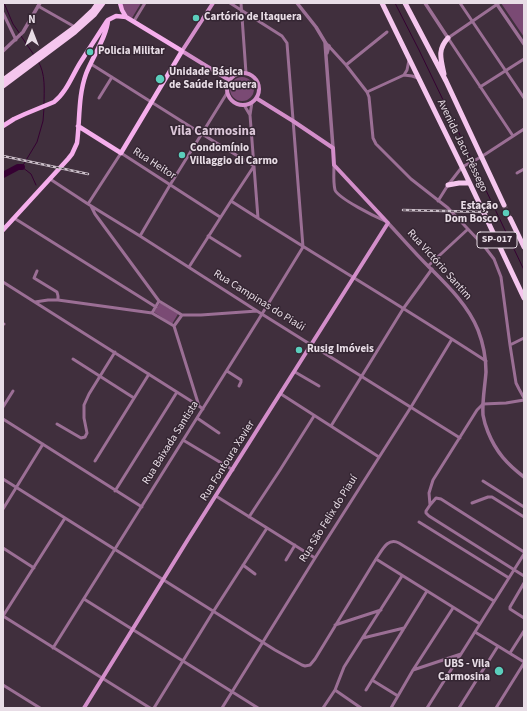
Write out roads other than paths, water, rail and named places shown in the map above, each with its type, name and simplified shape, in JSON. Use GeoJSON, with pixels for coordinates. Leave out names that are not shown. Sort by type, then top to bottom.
{"type":"FeatureCollection","features":[{"type":"Feature","properties":{"kind":"highway"},"geometry":{"type":"LineString","coordinates":[[39,56],[75,27],[93,10],[98,3]]}},
{"type":"Feature","properties":{"kind":"highway"},"geometry":{"type":"LineString","coordinates":[[3,80],[85,24],[103,3]]}},
{"type":"Feature","properties":{"kind":"highway","name":"Avenida Jacu-Pêssego"},"geometry":{"type":"LineString","coordinates":[[382,3],[464,166],[469,183],[524,298]]}},
{"type":"Feature","properties":{"kind":"highway","name":"Avenida Jacu-Pêssego"},"geometry":{"type":"LineString","coordinates":[[405,3],[446,81],[479,158],[504,205]]}},
{"type":"Feature","properties":{"kind":"highway"},"geometry":{"type":"LineString","coordinates":[[446,81],[440,55],[442,46],[448,38]]}},
{"type":"Feature","properties":{"kind":"highway"},"geometry":{"type":"LineString","coordinates":[[3,86],[33,60]]}},
{"type":"Feature","properties":{"kind":"highway"},"geometry":{"type":"LineString","coordinates":[[448,185],[460,182],[469,183]]}},
{"type":"Feature","properties":{"kind":"highway","name":"SP-017"},"geometry":{"type":"LineString","coordinates":[[510,218],[524,247]]}},
{"type":"Feature","properties":{"kind":"main road"},"geometry":{"type":"LineString","coordinates":[[120,3],[126,17]]}},
{"type":"Feature","properties":{"kind":"main road"},"geometry":{"type":"LineString","coordinates":[[121,153],[182,51],[213,3]]}},
{"type":"Feature","properties":{"kind":"main road"},"geometry":{"type":"LineString","coordinates":[[3,126],[14,119],[54,102],[61,95],[108,20],[116,16],[126,17],[134,21],[230,80]]}},
{"type":"Feature","properties":{"kind":"main road"},"geometry":{"type":"LineString","coordinates":[[3,230],[72,154],[77,142],[83,85],[106,31],[108,20]]}},
{"type":"Feature","properties":{"kind":"main road"},"geometry":{"type":"LineString","coordinates":[[246,73],[257,82],[259,92],[252,102],[244,105],[233,102],[229,98],[227,93],[227,84],[233,76],[246,73]]}},
{"type":"Feature","properties":{"kind":"main road"},"geometry":{"type":"LineString","coordinates":[[256,98],[333,148]]}},
{"type":"Feature","properties":{"kind":"main road","name":"Rua Heitor"},"geometry":{"type":"LineString","coordinates":[[78,126],[121,153]]}},
{"type":"Feature","properties":{"kind":"main road"},"geometry":{"type":"LineString","coordinates":[[78,135],[86,131]]}},
{"type":"Feature","properties":{"kind":"main road","name":"Rua Victório Santim"},"geometry":{"type":"LineString","coordinates":[[333,148],[334,165],[387,222]]}},
{"type":"Feature","properties":{"kind":"main road","name":"Rua Fontoura Xavier"},"geometry":{"type":"LineString","coordinates":[[84,708],[312,345],[387,222]]}},
{"type":"Feature","properties":{"kind":"street"},"geometry":{"type":"LineString","coordinates":[[134,21],[145,3]]}},
{"type":"Feature","properties":{"kind":"street"},"geometry":{"type":"LineString","coordinates":[[230,3],[285,39],[287,46],[303,247]]}},
{"type":"Feature","properties":{"kind":"street"},"geometry":{"type":"LineString","coordinates":[[241,3],[246,73]]}},
{"type":"Feature","properties":{"kind":"street"},"geometry":{"type":"LineString","coordinates":[[297,3],[329,46],[367,92],[369,96],[374,141],[411,179],[448,208],[488,249],[498,265],[516,383],[524,399],[499,404],[483,404],[474,415],[433,480],[429,493],[430,505]]}},
{"type":"Feature","properties":{"kind":"street"},"geometry":{"type":"LineString","coordinates":[[425,3],[513,136]]}},
{"type":"Feature","properties":{"kind":"street"},"geometry":{"type":"LineString","coordinates":[[460,3],[524,98]]}},
{"type":"Feature","properties":{"kind":"street"},"geometry":{"type":"LineString","coordinates":[[448,38],[497,3],[524,44]]}},
{"type":"Feature","properties":{"kind":"street"},"geometry":{"type":"LineString","coordinates":[[3,51],[23,32],[39,5],[75,27]]}},
{"type":"Feature","properties":{"kind":"street"},"geometry":{"type":"LineString","coordinates":[[3,14],[17,39]]}},
{"type":"Feature","properties":{"kind":"street"},"geometry":{"type":"LineString","coordinates":[[346,65],[387,32]]}},
{"type":"Feature","properties":{"kind":"street","name":"Rua Victório Santim"},"geometry":{"type":"LineString","coordinates":[[326,42],[333,148]]}},
{"type":"Feature","properties":{"kind":"street","name":"Rua Victório Santim"},"geometry":{"type":"LineString","coordinates":[[326,56],[329,46]]}},
{"type":"Feature","properties":{"kind":"street"},"geometry":{"type":"LineString","coordinates":[[367,92],[404,75],[408,68],[409,58]]}},
{"type":"Feature","properties":{"kind":"street"},"geometry":{"type":"LineString","coordinates":[[480,87],[524,59]]}},
{"type":"Feature","properties":{"kind":"street"},"geometry":{"type":"LineString","coordinates":[[91,64],[254,166]]}},
{"type":"Feature","properties":{"kind":"street"},"geometry":{"type":"LineString","coordinates":[[404,75],[419,78]]}},
{"type":"Feature","properties":{"kind":"street"},"geometry":{"type":"LineString","coordinates":[[99,98],[112,78]]}},
{"type":"Feature","properties":{"kind":"street"},"geometry":{"type":"LineString","coordinates":[[140,236],[227,93]]}},
{"type":"Feature","properties":{"kind":"street"},"geometry":{"type":"LineString","coordinates":[[252,102],[250,115],[258,218]]}},
{"type":"Feature","properties":{"kind":"street"},"geometry":{"type":"LineString","coordinates":[[244,105],[250,115]]}},
{"type":"Feature","properties":{"kind":"street"},"geometry":{"type":"LineString","coordinates":[[438,201],[448,185],[464,166],[524,129]]}},
{"type":"Feature","properties":{"kind":"street"},"geometry":{"type":"LineString","coordinates":[[121,153],[90,205],[159,301],[182,315],[257,311]]}},
{"type":"Feature","properties":{"kind":"street","name":"Rua Heitor"},"geometry":{"type":"LineString","coordinates":[[121,153],[220,217]]}},
{"type":"Feature","properties":{"kind":"street","name":"Rua Victório Santim"},"geometry":{"type":"LineString","coordinates":[[334,165],[336,192],[359,207],[387,222],[458,297],[470,315],[482,341],[486,361],[483,404],[484,421],[495,447],[505,460],[524,477]]}},
{"type":"Feature","properties":{"kind":"street"},"geometry":{"type":"LineString","coordinates":[[189,267],[254,166]]}},
{"type":"Feature","properties":{"kind":"street"},"geometry":{"type":"LineString","coordinates":[[517,173],[524,169]]}},
{"type":"Feature","properties":{"kind":"street","name":"Rua Campinas do Piaúi"},"geometry":{"type":"LineString","coordinates":[[50,179],[460,438]]}},
{"type":"Feature","properties":{"kind":"street"},"geometry":{"type":"LineString","coordinates":[[231,201],[486,361]]}},
{"type":"Feature","properties":{"kind":"street"},"geometry":{"type":"LineString","coordinates":[[14,218],[156,307]]}},
{"type":"Feature","properties":{"kind":"street"},"geometry":{"type":"LineString","coordinates":[[331,426],[430,267],[468,229]]}},
{"type":"Feature","properties":{"kind":"street"},"geometry":{"type":"LineString","coordinates":[[208,236],[240,256]]}},
{"type":"Feature","properties":{"kind":"street","name":"Rua Baixada Santista"},"geometry":{"type":"LineString","coordinates":[[53,648],[303,247]]}},
{"type":"Feature","properties":{"kind":"street"},"geometry":{"type":"LineString","coordinates":[[37,271],[34,278],[57,292],[58,300]]}},
{"type":"Feature","properties":{"kind":"street"},"geometry":{"type":"LineString","coordinates":[[3,282],[203,409]]}},
{"type":"Feature","properties":{"kind":"street"},"geometry":{"type":"LineString","coordinates":[[35,302],[58,300],[152,313],[174,326],[199,406]]}},
{"type":"Feature","properties":{"kind":"street"},"geometry":{"type":"LineString","coordinates":[[152,313],[159,301]]}},
{"type":"Feature","properties":{"kind":"street"},"geometry":{"type":"LineString","coordinates":[[174,326],[182,315]]}},
{"type":"Feature","properties":{"kind":"street"},"geometry":{"type":"LineString","coordinates":[[510,344],[524,338]]}},
{"type":"Feature","properties":{"kind":"street","name":"Rua São Felix do Piauí"},"geometry":{"type":"LineString","coordinates":[[222,708],[452,339]]}},
{"type":"Feature","properties":{"kind":"street"},"geometry":{"type":"LineString","coordinates":[[57,424],[81,438],[86,437],[87,433],[84,418],[84,405],[115,352]]}},
{"type":"Feature","properties":{"kind":"street"},"geometry":{"type":"LineString","coordinates":[[73,359],[134,398]]}},
{"type":"Feature","properties":{"kind":"street"},"geometry":{"type":"LineString","coordinates":[[226,370],[242,380],[239,386]]}},
{"type":"Feature","properties":{"kind":"street"},"geometry":{"type":"LineString","coordinates":[[295,372],[319,386]]}},
{"type":"Feature","properties":{"kind":"street"},"geometry":{"type":"LineString","coordinates":[[95,462],[149,374]]}},
{"type":"Feature","properties":{"kind":"street"},"geometry":{"type":"LineString","coordinates":[[3,407],[13,391]]}},
{"type":"Feature","properties":{"kind":"street"},"geometry":{"type":"LineString","coordinates":[[115,491],[177,392]]}},
{"type":"Feature","properties":{"kind":"street"},"geometry":{"type":"LineString","coordinates":[[281,394],[379,456]]}},
{"type":"Feature","properties":{"kind":"street"},"geometry":{"type":"LineString","coordinates":[[249,518],[314,416]]}},
{"type":"Feature","properties":{"kind":"street"},"geometry":{"type":"LineString","coordinates":[[197,418],[219,433]]}},
{"type":"Feature","properties":{"kind":"street"},"geometry":{"type":"LineString","coordinates":[[3,419],[142,507]]}},
{"type":"Feature","properties":{"kind":"street"},"geometry":{"type":"LineString","coordinates":[[183,440],[233,470]]}},
{"type":"Feature","properties":{"kind":"street"},"geometry":{"type":"LineString","coordinates":[[3,509],[44,444]]}},
{"type":"Feature","properties":{"kind":"street"},"geometry":{"type":"LineString","coordinates":[[3,479],[213,612],[292,660],[305,666],[312,663],[376,559],[390,541],[396,541],[494,602]]}},
{"type":"Feature","properties":{"kind":"street"},"geometry":{"type":"LineString","coordinates":[[483,481],[524,507]]}},
{"type":"Feature","properties":{"kind":"street"},"geometry":{"type":"LineString","coordinates":[[216,496],[315,558]]}},
{"type":"Feature","properties":{"kind":"street"},"geometry":{"type":"LineString","coordinates":[[472,503],[492,497],[524,517]]}},
{"type":"Feature","properties":{"kind":"street"},"geometry":{"type":"LineString","coordinates":[[427,708],[494,602],[514,570],[524,553],[441,499],[436,498],[430,505],[426,511],[429,516],[514,570],[524,576]]}},
{"type":"Feature","properties":{"kind":"street"},"geometry":{"type":"LineString","coordinates":[[65,518],[3,616],[150,708]]}},
{"type":"Feature","properties":{"kind":"street"},"geometry":{"type":"LineString","coordinates":[[419,522],[509,578]]}},
{"type":"Feature","properties":{"kind":"street"},"geometry":{"type":"LineString","coordinates":[[154,708],[267,528]]}},
{"type":"Feature","properties":{"kind":"street"},"geometry":{"type":"LineString","coordinates":[[286,560],[295,545]]}},
{"type":"Feature","properties":{"kind":"street"},"geometry":{"type":"LineString","coordinates":[[3,548],[34,568]]}},
{"type":"Feature","properties":{"kind":"street"},"geometry":{"type":"LineString","coordinates":[[376,559],[480,624]]}},
{"type":"Feature","properties":{"kind":"street"},"geometry":{"type":"LineString","coordinates":[[243,565],[255,574]]}},
{"type":"Feature","properties":{"kind":"street"},"geometry":{"type":"LineString","coordinates":[[323,708],[335,690],[344,667],[402,576]]}},
{"type":"Feature","properties":{"kind":"street"},"geometry":{"type":"LineString","coordinates":[[524,583],[510,607],[510,609],[524,618]]}},
{"type":"Feature","properties":{"kind":"street"},"geometry":{"type":"LineString","coordinates":[[366,690],[427,591]]}},
{"type":"Feature","properties":{"kind":"street"},"geometry":{"type":"LineString","coordinates":[[84,599],[258,708]]}},
{"type":"Feature","properties":{"kind":"street"},"geometry":{"type":"LineString","coordinates":[[391,708],[413,670],[453,608]]}},
{"type":"Feature","properties":{"kind":"street"},"geometry":{"type":"LineString","coordinates":[[335,625],[380,610]]}},
{"type":"Feature","properties":{"kind":"street"},"geometry":{"type":"LineString","coordinates":[[363,638],[404,628]]}},
{"type":"Feature","properties":{"kind":"street"},"geometry":{"type":"LineString","coordinates":[[510,653],[524,631]]}},
{"type":"Feature","properties":{"kind":"street"},"geometry":{"type":"LineString","coordinates":[[475,632],[524,662],[496,708]]}},
{"type":"Feature","properties":{"kind":"street"},"geometry":{"type":"LineString","coordinates":[[459,708],[498,646]]}},
{"type":"Feature","properties":{"kind":"street"},"geometry":{"type":"LineString","coordinates":[[413,670],[461,654]]}},
{"type":"Feature","properties":{"kind":"street"},"geometry":{"type":"LineString","coordinates":[[372,680],[398,696]]}},
{"type":"Feature","properties":{"kind":"street"},"geometry":{"type":"LineString","coordinates":[[3,684],[40,708]]}},
{"type":"Feature","properties":{"kind":"street"},"geometry":{"type":"LineString","coordinates":[[335,690],[361,708]]}},
{"type":"Feature","properties":{"kind":"waterway"},"geometry":{"type":"LineString","coordinates":[[4,3],[13,24],[20,34]]}},
{"type":"Feature","properties":{"kind":"waterway"},"geometry":{"type":"LineString","coordinates":[[395,3],[472,160]]}},
{"type":"Feature","properties":{"kind":"waterway"},"geometry":{"type":"LineString","coordinates":[[21,36],[34,55]]}},
{"type":"Feature","properties":{"kind":"waterway"},"geometry":{"type":"LineString","coordinates":[[38,61],[41,66],[43,77],[44,105]]}},
{"type":"Feature","properties":{"kind":"waterway"},"geometry":{"type":"LineString","coordinates":[[36,185],[31,174],[22,167],[37,142],[43,121],[44,108]]}},
{"type":"Feature","properties":{"kind":"waterway"},"geometry":{"type":"LineString","coordinates":[[473,163],[524,270]]}},
{"type":"Feature","properties":{"kind":"waterway"},"geometry":{"type":"LineString","coordinates":[[3,175],[18,167],[22,167]]}},
{"type":"Feature","properties":{"kind":"tunnel"},"geometry":{"type":"LineString","coordinates":[[504,205],[510,218]]}},
{"type":"Feature","properties":{"kind":"railway"},"geometry":{"type":"LineString","coordinates":[[3,156],[88,174]]}},
{"type":"Feature","properties":{"kind":"railway"},"geometry":{"type":"LineString","coordinates":[[403,210],[487,212]]}},
{"type":"Feature","properties":{"kind":"place","name":"Cartório de Itaquera"},"geometry":{"type":"Point","coordinates":[196,18]}},
{"type":"Feature","properties":{"kind":"place","name":"Policia Militar"},"geometry":{"type":"Point","coordinates":[90,52]}},
{"type":"Feature","properties":{"kind":"place","name":"Unidade Básica de Saúde Itaquera"},"geometry":{"type":"Point","coordinates":[160,79]}},
{"type":"Feature","properties":{"kind":"place","name":"Condomínio Villaggio di Carmo"},"geometry":{"type":"Point","coordinates":[182,155]}},
{"type":"Feature","properties":{"kind":"place","name":"Estação Dom Bosco"},"geometry":{"type":"Point","coordinates":[506,213]}},
{"type":"Feature","properties":{"kind":"place","name":"Rusig Imóveis"},"geometry":{"type":"Point","coordinates":[299,350]}},
{"type":"Feature","properties":{"kind":"place","name":"UBS - Vila Carmosina"},"geometry":{"type":"Point","coordinates":[499,671]}},
{"type":"Feature","properties":{"kind":"district","name":"Vila Carmosina"},"geometry":{"type":"Point","coordinates":[213,132]}}]}
